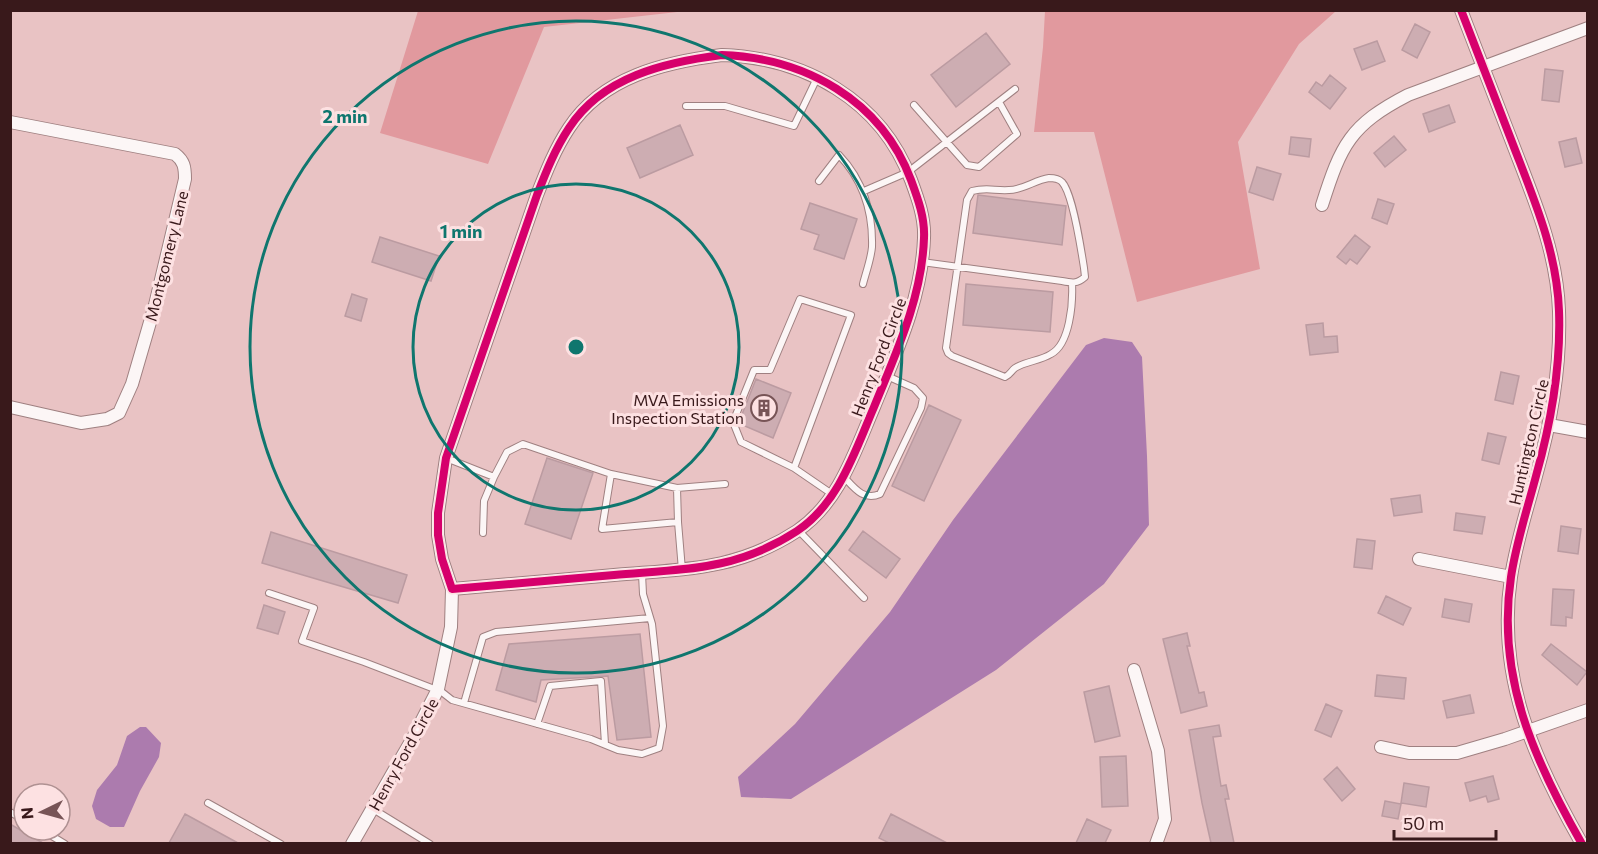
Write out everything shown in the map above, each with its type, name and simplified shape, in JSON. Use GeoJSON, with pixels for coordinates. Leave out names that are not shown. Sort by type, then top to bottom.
{"type":"FeatureCollection","features":[{"type":"Feature","properties":{"kind":"street","name":"Huntington Circle"},"geometry":{"type":"LineString","coordinates":[[1461,10],[1544,226],[1556,274],[1559,319],[1556,384],[1549,424],[1511,577],[1508,603],[1510,657],[1521,710],[1542,770],[1582,843]]}},
{"type":"Feature","properties":{"kind":"street"},"geometry":{"type":"LineString","coordinates":[[1322,205],[1339,156],[1355,130],[1368,118],[1408,95],[1587,28]]}},
{"type":"Feature","properties":{"kind":"street","name":"Henry Ford Circle"},"geometry":{"type":"LineString","coordinates":[[352,843],[438,690],[451,627],[452,589],[442,559],[438,535],[439,504],[446,458],[537,195],[570,127],[598,97],[626,79],[650,69],[722,55],[767,60],[790,66],[818,77],[852,100],[871,117],[896,149],[917,196],[924,235],[915,299],[887,376],[844,477],[833,495],[798,531],[765,549],[733,562],[682,571],[452,589]]}},
{"type":"Feature","properties":{"kind":"street","name":"Montgomery Lane"},"geometry":{"type":"LineString","coordinates":[[10,122],[175,154],[182,159],[185,169],[185,179],[155,305],[132,384],[119,413],[107,419],[81,423],[10,407]]}},
{"type":"Feature","properties":{"kind":"street"},"geometry":{"type":"LineString","coordinates":[[1549,424],[1587,432]]}},
{"type":"Feature","properties":{"kind":"street"},"geometry":{"type":"LineString","coordinates":[[1419,559],[1511,577]]}},
{"type":"Feature","properties":{"kind":"street"},"geometry":{"type":"LineString","coordinates":[[1134,670],[1158,751],[1165,819],[1156,843]]}},
{"type":"Feature","properties":{"kind":"street"},"geometry":{"type":"LineString","coordinates":[[1381,747],[1409,753],[1457,753],[1587,710]]}},
{"type":"Feature","properties":{"kind":"lane"},"geometry":{"type":"LineString","coordinates":[[686,106],[725,106],[794,126],[818,77]]}},
{"type":"Feature","properties":{"kind":"lane"},"geometry":{"type":"LineString","coordinates":[[864,191],[908,172],[1016,89]]}},
{"type":"Feature","properties":{"kind":"lane"},"geometry":{"type":"LineString","coordinates":[[914,105],[967,165],[979,167],[1017,134],[999,102]]}},
{"type":"Feature","properties":{"kind":"lane"},"geometry":{"type":"LineString","coordinates":[[819,181],[839,155],[849,166],[864,191],[872,248],[863,284]]}},
{"type":"Feature","properties":{"kind":"lane"},"geometry":{"type":"LineString","coordinates":[[922,262],[958,267],[1072,283],[1080,282],[1085,277],[1084,268],[1064,184],[1059,179],[1049,178],[1010,190],[989,188],[972,191],[967,200],[958,267],[946,348],[948,353],[1005,377],[1009,376],[1014,369],[1052,354],[1063,342],[1073,305],[1072,283]]}},
{"type":"Feature","properties":{"kind":"lane"},"geometry":{"type":"LineString","coordinates":[[794,468],[851,315],[800,299],[770,370],[754,370],[733,422],[741,442],[794,468],[833,495]]}},
{"type":"Feature","properties":{"kind":"lane"},"geometry":{"type":"LineString","coordinates":[[844,477],[862,495],[872,497],[880,494],[921,408],[923,398],[914,388],[887,376]]}},
{"type":"Feature","properties":{"kind":"lane"},"geometry":{"type":"LineString","coordinates":[[483,533],[484,501],[494,477],[507,452],[523,444],[611,474],[677,488],[725,484]]}},
{"type":"Feature","properties":{"kind":"lane"},"geometry":{"type":"LineString","coordinates":[[446,458],[494,477]]}},
{"type":"Feature","properties":{"kind":"lane"},"geometry":{"type":"LineString","coordinates":[[611,474],[602,529],[678,522]]}},
{"type":"Feature","properties":{"kind":"lane"},"geometry":{"type":"LineString","coordinates":[[677,488],[682,571]]}},
{"type":"Feature","properties":{"kind":"lane"},"geometry":{"type":"LineString","coordinates":[[798,531],[864,598]]}},
{"type":"Feature","properties":{"kind":"lane"},"geometry":{"type":"LineString","coordinates":[[269,593],[314,608],[302,641],[438,690],[452,700],[605,744],[618,750],[642,754],[659,748],[663,726],[650,618],[643,594],[642,574]]}},
{"type":"Feature","properties":{"kind":"lane"},"geometry":{"type":"LineString","coordinates":[[464,703],[483,637],[495,632],[650,618]]}},
{"type":"Feature","properties":{"kind":"lane"},"geometry":{"type":"LineString","coordinates":[[537,724],[550,686],[601,681],[605,744]]}},
{"type":"Feature","properties":{"kind":"lane"},"geometry":{"type":"LineString","coordinates":[[208,803],[282,843]]}},
{"type":"Feature","properties":{"kind":"lane"},"geometry":{"type":"LineString","coordinates":[[373,809],[430,843]]}},
{"type":"Feature","properties":{"kind":"shaded area"},"geometry":{"type":"Polygon","coordinates":[[[418,10],[686,11],[544,27],[488,164],[380,133],[418,10]]]}},
{"type":"Feature","properties":{"kind":"shaded area"},"geometry":{"type":"Polygon","coordinates":[[[1045,11],[1336,11],[1299,44],[1238,142],[1260,269],[1137,302],[1094,132],[1034,132],[1045,11]]]}},
{"type":"Feature","properties":{"kind":"shaded area"},"geometry":{"type":"Polygon","coordinates":[[[1104,338],[1132,342],[1142,357],[1149,525],[1104,584],[996,670],[791,799],[741,797],[738,777],[795,724],[890,612],[953,520],[1086,345],[1104,338]]]}},
{"type":"Feature","properties":{"kind":"shaded area"},"geometry":{"type":"Polygon","coordinates":[[[140,727],[146,727],[161,743],[159,757],[124,827],[110,827],[96,819],[92,806],[97,790],[117,765],[127,736],[140,727]]]}},
{"type":"Feature","properties":{"kind":"building"},"geometry":{"type":"Polygon","coordinates":[[[1415,24],[1430,32],[1417,58],[1402,50],[1415,24]]]}},
{"type":"Feature","properties":{"kind":"building"},"geometry":{"type":"Polygon","coordinates":[[[986,33],[1010,64],[956,107],[931,75],[986,33]]]}},
{"type":"Feature","properties":{"kind":"building"},"geometry":{"type":"Polygon","coordinates":[[[1377,41],[1385,61],[1362,70],[1354,49],[1377,41]]]}},
{"type":"Feature","properties":{"kind":"building"},"geometry":{"type":"Polygon","coordinates":[[[1545,69],[1563,71],[1559,102],[1542,100],[1545,69]]]}},
{"type":"Feature","properties":{"kind":"building"},"geometry":{"type":"Polygon","coordinates":[[[1330,75],[1346,88],[1330,109],[1309,92],[1316,82],[1322,86],[1330,75]]]}},
{"type":"Feature","properties":{"kind":"building"},"geometry":{"type":"Polygon","coordinates":[[[1449,105],[1455,122],[1429,132],[1423,114],[1449,105]]]}},
{"type":"Feature","properties":{"kind":"building"},"geometry":{"type":"Polygon","coordinates":[[[680,125],[693,155],[640,178],[627,148],[680,125]]]}},
{"type":"Feature","properties":{"kind":"building"},"geometry":{"type":"Polygon","coordinates":[[[1394,136],[1406,150],[1385,167],[1374,153],[1394,136]]]}},
{"type":"Feature","properties":{"kind":"building"},"geometry":{"type":"Polygon","coordinates":[[[1291,137],[1311,139],[1309,157],[1289,154],[1291,137]]]}},
{"type":"Feature","properties":{"kind":"building"},"geometry":{"type":"Polygon","coordinates":[[[1576,138],[1582,163],[1565,167],[1559,142],[1576,138]]]}},
{"type":"Feature","properties":{"kind":"building"},"geometry":{"type":"Polygon","coordinates":[[[1257,167],[1281,174],[1273,200],[1249,192],[1257,167]]]}},
{"type":"Feature","properties":{"kind":"building"},"geometry":{"type":"Polygon","coordinates":[[[978,195],[1066,206],[1062,245],[973,233],[978,195]]]}},
{"type":"Feature","properties":{"kind":"building"},"geometry":{"type":"Polygon","coordinates":[[[1378,199],[1394,204],[1387,224],[1372,218],[1378,199]]]}},
{"type":"Feature","properties":{"kind":"building"},"geometry":{"type":"Polygon","coordinates":[[[810,203],[857,219],[844,259],[814,249],[819,235],[801,229],[810,203]]]}},
{"type":"Feature","properties":{"kind":"building"},"geometry":{"type":"Polygon","coordinates":[[[1355,235],[1370,247],[1357,264],[1350,259],[1346,264],[1337,257],[1355,235]]]}},
{"type":"Feature","properties":{"kind":"building"},"geometry":{"type":"Polygon","coordinates":[[[380,237],[439,256],[431,281],[372,262],[380,237]]]}},
{"type":"Feature","properties":{"kind":"building"},"geometry":{"type":"Polygon","coordinates":[[[966,284],[1053,292],[1050,332],[963,325],[966,284]]]}},
{"type":"Feature","properties":{"kind":"building"},"geometry":{"type":"Polygon","coordinates":[[[352,294],[367,299],[361,321],[345,316],[352,294]]]}},
{"type":"Feature","properties":{"kind":"building"},"geometry":{"type":"Polygon","coordinates":[[[1323,323],[1324,337],[1337,336],[1338,352],[1310,355],[1306,325],[1323,323]]]}},
{"type":"Feature","properties":{"kind":"building"},"geometry":{"type":"Polygon","coordinates":[[[1501,372],[1519,376],[1513,404],[1495,400],[1501,372]]]}},
{"type":"Feature","properties":{"kind":"building","name":"MVA Emissions Inspection Station"},"geometry":{"type":"Polygon","coordinates":[[[756,379],[791,393],[773,438],[739,422],[756,379]]]}},
{"type":"Feature","properties":{"kind":"building"},"geometry":{"type":"Polygon","coordinates":[[[929,405],[961,420],[924,501],[892,486],[929,405]]]}},
{"type":"Feature","properties":{"kind":"building"},"geometry":{"type":"Polygon","coordinates":[[[1488,433],[1506,437],[1499,464],[1482,460],[1488,433]]]}},
{"type":"Feature","properties":{"kind":"building"},"geometry":{"type":"Polygon","coordinates":[[[547,458],[593,473],[571,539],[525,524],[547,458]]]}},
{"type":"Feature","properties":{"kind":"building"},"geometry":{"type":"Polygon","coordinates":[[[1420,495],[1422,512],[1394,516],[1391,499],[1420,495]]]}},
{"type":"Feature","properties":{"kind":"building"},"geometry":{"type":"Polygon","coordinates":[[[1456,513],[1485,517],[1482,534],[1454,530],[1456,513]]]}},
{"type":"Feature","properties":{"kind":"building"},"geometry":{"type":"Polygon","coordinates":[[[1561,526],[1581,529],[1578,554],[1558,551],[1561,526]]]}},
{"type":"Feature","properties":{"kind":"building"},"geometry":{"type":"Polygon","coordinates":[[[863,531],[900,559],[886,578],[849,550],[863,531]]]}},
{"type":"Feature","properties":{"kind":"building"},"geometry":{"type":"Polygon","coordinates":[[[271,532],[407,575],[398,603],[262,563],[271,532]]]}},
{"type":"Feature","properties":{"kind":"building"},"geometry":{"type":"Polygon","coordinates":[[[1357,539],[1375,541],[1372,569],[1354,567],[1357,539]]]}},
{"type":"Feature","properties":{"kind":"building"},"geometry":{"type":"Polygon","coordinates":[[[1553,589],[1574,590],[1572,618],[1566,617],[1566,626],[1551,625],[1553,589]]]}},
{"type":"Feature","properties":{"kind":"building"},"geometry":{"type":"Polygon","coordinates":[[[1386,596],[1411,608],[1403,625],[1378,613],[1386,596]]]}},
{"type":"Feature","properties":{"kind":"building"},"geometry":{"type":"Polygon","coordinates":[[[1445,599],[1472,604],[1469,622],[1442,617],[1445,599]]]}},
{"type":"Feature","properties":{"kind":"building"},"geometry":{"type":"Polygon","coordinates":[[[264,605],[285,612],[278,634],[257,628],[264,605]]]}},
{"type":"Feature","properties":{"kind":"building"},"geometry":{"type":"Polygon","coordinates":[[[1187,633],[1190,646],[1187,646],[1199,693],[1204,692],[1207,706],[1181,713],[1163,639],[1187,633]]]}},
{"type":"Feature","properties":{"kind":"building"},"geometry":{"type":"Polygon","coordinates":[[[640,634],[651,737],[617,740],[608,676],[541,680],[536,702],[496,690],[509,644],[640,634]]]}},
{"type":"Feature","properties":{"kind":"building"},"geometry":{"type":"Polygon","coordinates":[[[1551,644],[1587,672],[1577,685],[1542,655],[1551,644]]]}},
{"type":"Feature","properties":{"kind":"building"},"geometry":{"type":"Polygon","coordinates":[[[1377,675],[1406,678],[1404,699],[1375,696],[1377,675]]]}},
{"type":"Feature","properties":{"kind":"building"},"geometry":{"type":"Polygon","coordinates":[[[1109,686],[1120,736],[1095,742],[1084,692],[1109,686]]]}},
{"type":"Feature","properties":{"kind":"building"},"geometry":{"type":"Polygon","coordinates":[[[1470,695],[1474,713],[1447,718],[1443,701],[1470,695]]]}},
{"type":"Feature","properties":{"kind":"building"},"geometry":{"type":"Polygon","coordinates":[[[1326,704],[1342,711],[1331,737],[1315,730],[1326,704]]]}},
{"type":"Feature","properties":{"kind":"building"},"geometry":{"type":"Polygon","coordinates":[[[1219,725],[1221,736],[1213,737],[1221,786],[1226,785],[1229,799],[1225,799],[1234,843],[1211,843],[1189,730],[1219,725]]]}},
{"type":"Feature","properties":{"kind":"building"},"geometry":{"type":"Polygon","coordinates":[[[1126,756],[1128,806],[1102,807],[1100,757],[1126,756]]]}},
{"type":"Feature","properties":{"kind":"building"},"geometry":{"type":"Polygon","coordinates":[[[1337,767],[1355,789],[1342,801],[1324,779],[1337,767]]]}},
{"type":"Feature","properties":{"kind":"building"},"geometry":{"type":"Polygon","coordinates":[[[1493,776],[1499,799],[1488,802],[1486,796],[1470,801],[1465,783],[1493,776]]]}},
{"type":"Feature","properties":{"kind":"building"},"geometry":{"type":"Polygon","coordinates":[[[1404,783],[1429,787],[1426,807],[1401,803],[1404,783]]]}},
{"type":"Feature","properties":{"kind":"building"},"geometry":{"type":"Polygon","coordinates":[[[1385,801],[1401,804],[1398,819],[1382,816],[1385,801]]]}},
{"type":"Feature","properties":{"kind":"building"},"geometry":{"type":"Polygon","coordinates":[[[185,814],[238,843],[169,843],[185,814]]]}},
{"type":"Feature","properties":{"kind":"building"},"geometry":{"type":"Polygon","coordinates":[[[891,814],[947,843],[889,843],[879,838],[891,814]]]}},
{"type":"Feature","properties":{"kind":"building"},"geometry":{"type":"Polygon","coordinates":[[[1087,819],[1111,830],[1105,843],[1076,843],[1087,819]]]}},
{"type":"Feature","properties":{"kind":"building"},"geometry":{"type":"Polygon","coordinates":[[[10,824],[12,825],[12,842],[43,843],[10,843],[10,824]]]}},
{"type":"Feature","properties":{"kind":"cycle path"},"geometry":{"type":"LineString","coordinates":[[1461,10],[1536,204],[1554,267],[1559,311],[1554,395],[1513,564],[1508,613],[1509,649],[1514,683],[1534,749],[1582,844]]}},
{"type":"Feature","properties":{"kind":"cycle path"},"geometry":{"type":"LineString","coordinates":[[722,55],[753,58],[810,75],[836,89],[860,106],[880,127],[898,152],[918,201],[924,238],[913,304],[891,366],[844,475],[824,506],[797,531],[752,554],[730,561],[686,569],[452,589],[442,559],[438,535],[438,513],[446,458],[537,195],[555,152],[569,128],[583,111],[617,84],[657,68],[722,55]]}},
{"type":"Feature","properties":{"kind":"place","name":"MVA Emissions Inspection Station"},"geometry":{"type":"Point","coordinates":[764,408]}}]}
